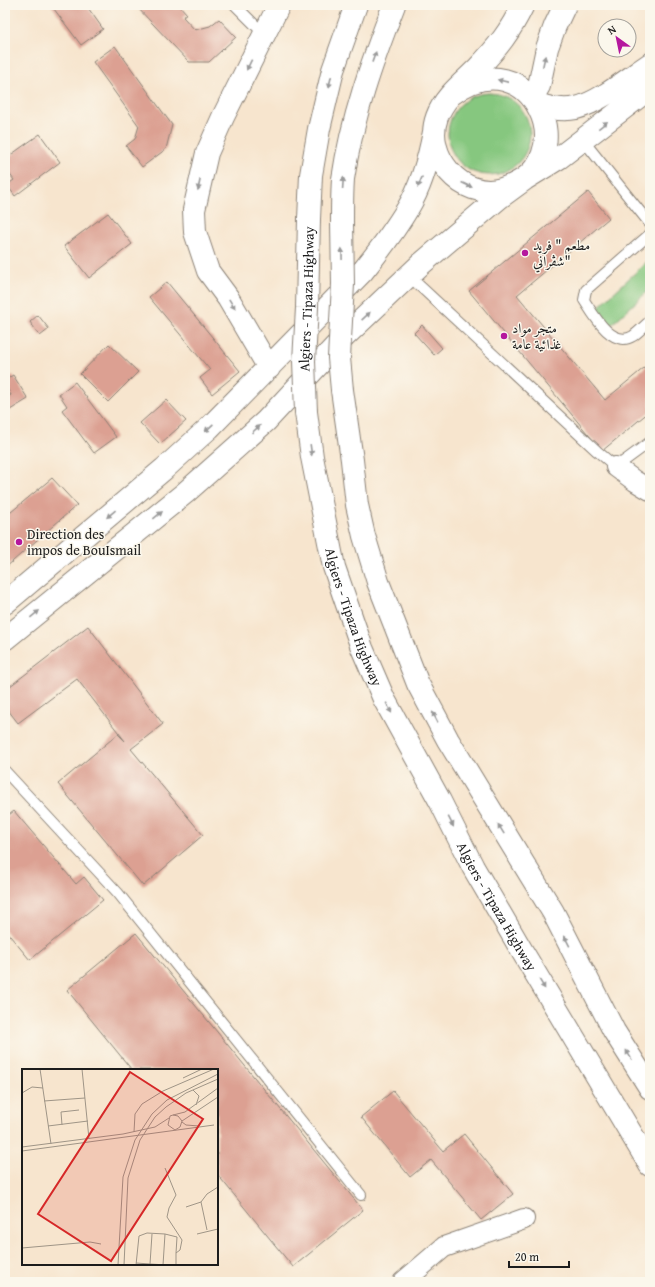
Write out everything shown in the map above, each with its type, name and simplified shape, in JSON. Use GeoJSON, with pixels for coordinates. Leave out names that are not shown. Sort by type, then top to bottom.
{"type":"FeatureCollection","features":[{"type":"Feature","properties":{"kind":"main road"},"geometry":{"type":"LineString","coordinates":[[269,368],[228,298],[208,271],[195,232],[194,210],[207,153],[279,5]]}},
{"type":"Feature","properties":{"kind":"main road","name":"Algiers - Tipaza Highway"},"geometry":{"type":"LineString","coordinates":[[356,5],[333,70],[319,129],[311,175],[309,219],[304,361],[306,412],[312,457],[334,568],[362,648],[384,699],[440,801],[473,867],[650,1165]]}},
{"type":"Feature","properties":{"kind":"main road"},"geometry":{"type":"LineString","coordinates":[[394,5],[368,72],[356,114],[343,180],[343,284],[339,358],[357,505],[364,536],[378,582],[418,684],[452,747],[552,912],[614,1031],[650,1088]]}},
{"type":"Feature","properties":{"kind":"main road"},"geometry":{"type":"LineString","coordinates":[[8,596],[164,469],[210,428],[363,271],[385,243],[409,207],[427,164],[437,118],[443,105],[503,40],[523,5]]}},
{"type":"Feature","properties":{"kind":"main road"},"geometry":{"type":"LineString","coordinates":[[535,101],[547,48],[565,5]]}},
{"type":"Feature","properties":{"kind":"main road"},"geometry":{"type":"LineString","coordinates":[[535,101],[550,108],[576,108],[594,101],[650,64]]}},
{"type":"Feature","properties":{"kind":"main road"},"geometry":{"type":"LineString","coordinates":[[5,639],[185,493],[266,421],[345,336],[409,276],[534,169],[542,157],[546,130],[543,116],[535,101],[523,89],[512,83],[499,79],[486,79],[468,84],[452,94]]}},
{"type":"Feature","properties":{"kind":"main road"},"geometry":{"type":"LineString","coordinates":[[434,132],[435,146],[440,159],[448,171],[458,180],[471,187],[484,190],[498,190],[512,186],[559,158],[650,88]]}},
{"type":"Feature","properties":{"kind":"street"},"geometry":{"type":"LineString","coordinates":[[616,467],[650,490]]}},
{"type":"Feature","properties":{"kind":"street"},"geometry":{"type":"LineString","coordinates":[[403,1282],[444,1247],[524,1219]]}},
{"type":"Feature","properties":{"kind":"lane"},"geometry":{"type":"LineString","coordinates":[[235,5],[264,34]]}},
{"type":"Feature","properties":{"kind":"lane"},"geometry":{"type":"LineString","coordinates":[[583,140],[650,224]]}},
{"type":"Feature","properties":{"kind":"lane"},"geometry":{"type":"LineString","coordinates":[[650,234],[586,290],[584,300],[599,323],[612,335],[623,339],[632,336],[650,321]]}},
{"type":"Feature","properties":{"kind":"lane"},"geometry":{"type":"LineString","coordinates":[[409,276],[616,467],[650,442]]}},
{"type":"Feature","properties":{"kind":"lane"},"geometry":{"type":"LineString","coordinates":[[5,771],[118,893],[361,1195]]}},
{"type":"Feature","properties":{"kind":"green space"},"geometry":{"type":"Polygon","coordinates":[[[481,93],[497,93],[512,100],[523,111],[530,126],[530,142],[527,150],[518,163],[505,172],[497,175],[481,175],[466,168],[455,157],[448,142],[448,126],[455,111],[466,100],[481,93]]]}},
{"type":"Feature","properties":{"kind":"green space"},"geometry":{"type":"Polygon","coordinates":[[[650,259],[650,289],[610,326],[595,310],[650,259]]]}},
{"type":"Feature","properties":{"kind":"building"},"geometry":{"type":"Polygon","coordinates":[[[51,5],[86,5],[103,29],[81,45],[51,5]]]}},
{"type":"Feature","properties":{"kind":"building"},"geometry":{"type":"Polygon","coordinates":[[[135,5],[179,5],[187,14],[183,17],[195,30],[210,26],[219,19],[236,37],[209,62],[189,62],[135,5]]]}},
{"type":"Feature","properties":{"kind":"building"},"geometry":{"type":"Polygon","coordinates":[[[115,46],[172,125],[166,149],[142,167],[126,146],[135,139],[139,126],[93,62],[115,46]]]}},
{"type":"Feature","properties":{"kind":"building"},"geometry":{"type":"Polygon","coordinates":[[[40,134],[60,162],[15,196],[7,185],[14,180],[5,168],[5,159],[40,134]]]}},
{"type":"Feature","properties":{"kind":"building"},"geometry":{"type":"Polygon","coordinates":[[[588,192],[609,218],[517,295],[605,400],[650,363],[650,411],[602,451],[469,291],[588,192]]]}},
{"type":"Feature","properties":{"kind":"building"},"geometry":{"type":"Polygon","coordinates":[[[108,213],[132,244],[89,278],[64,246],[108,213]]]}},
{"type":"Feature","properties":{"kind":"building"},"geometry":{"type":"Polygon","coordinates":[[[167,282],[240,371],[212,394],[200,378],[210,370],[149,297],[167,282]]]}},
{"type":"Feature","properties":{"kind":"building"},"geometry":{"type":"Polygon","coordinates":[[[38,315],[49,329],[40,336],[30,322],[38,315]]]}},
{"type":"Feature","properties":{"kind":"building"},"geometry":{"type":"Polygon","coordinates":[[[422,325],[442,348],[434,355],[414,333],[422,325]]]}},
{"type":"Feature","properties":{"kind":"building"},"geometry":{"type":"Polygon","coordinates":[[[109,344],[138,372],[108,402],[80,374],[109,344]]]}},
{"type":"Feature","properties":{"kind":"building"},"geometry":{"type":"Polygon","coordinates":[[[13,375],[28,399],[5,413],[5,399],[11,395],[5,385],[5,380],[13,375]]]}},
{"type":"Feature","properties":{"kind":"building"},"geometry":{"type":"Polygon","coordinates":[[[75,382],[116,437],[94,453],[62,410],[67,406],[59,394],[75,382]]]}},
{"type":"Feature","properties":{"kind":"building"},"geometry":{"type":"Polygon","coordinates":[[[166,400],[186,421],[160,444],[140,423],[166,400]]]}},
{"type":"Feature","properties":{"kind":"building","name":"Direction des impos de BouIsmail"},"geometry":{"type":"Polygon","coordinates":[[[52,478],[77,505],[5,568],[5,517],[52,478]]]}},
{"type":"Feature","properties":{"kind":"building"},"geometry":{"type":"Polygon","coordinates":[[[88,626],[163,724],[131,749],[203,835],[143,886],[58,784],[118,734],[125,741],[77,679],[18,723],[5,706],[5,690],[88,626]]]}},
{"type":"Feature","properties":{"kind":"building"},"geometry":{"type":"Polygon","coordinates":[[[14,811],[76,884],[84,877],[103,900],[30,960],[5,930],[5,818],[14,811]]]}},
{"type":"Feature","properties":{"kind":"building"},"geometry":{"type":"Polygon","coordinates":[[[136,933],[363,1210],[293,1267],[218,1175],[218,1069],[131,1069],[67,990],[136,933]]]}},
{"type":"Feature","properties":{"kind":"building"},"geometry":{"type":"Polygon","coordinates":[[[393,1091],[443,1151],[464,1134],[513,1194],[481,1220],[431,1160],[410,1177],[361,1117],[393,1091]]]}},
{"type":"Feature","properties":{"kind":"place","name":"مطعم \" فريد شڨراني\""},"geometry":{"type":"Point","coordinates":[525,253]}},
{"type":"Feature","properties":{"kind":"place","name":"متجر مواد غذائية عامة"},"geometry":{"type":"Point","coordinates":[504,336]}},
{"type":"Feature","properties":{"kind":"place","name":"Direction des impos de BouIsmail"},"geometry":{"type":"Point","coordinates":[19,542]}}]}
